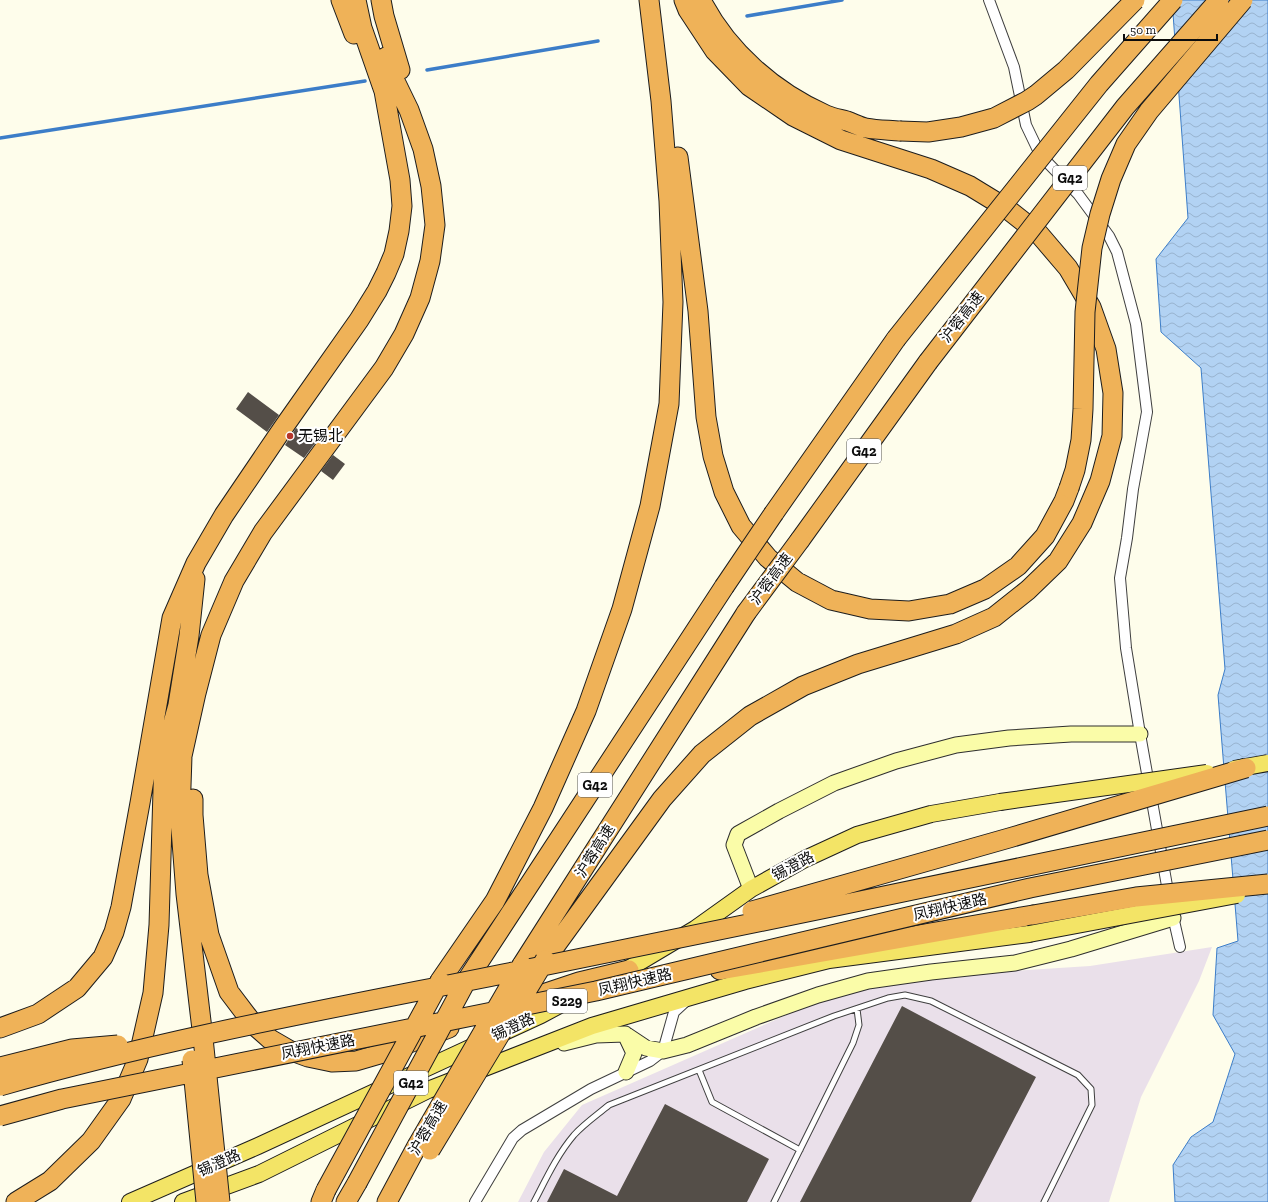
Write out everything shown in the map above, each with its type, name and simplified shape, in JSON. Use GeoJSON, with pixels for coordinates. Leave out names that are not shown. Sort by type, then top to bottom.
{"type":"FeatureCollection","features":[{"type":"Feature","properties":{"kind":"highway"},"geometry":{"type":"LineString","coordinates":[[341,0],[395,152]]}},
{"type":"Feature","properties":{"kind":"highway"},"geometry":{"type":"LineString","coordinates":[[0,1028],[38,1014],[77,988],[103,957],[114,932],[121,907],[172,618],[196,563],[224,515],[359,320],[377,291],[394,254],[400,231],[402,206],[400,180],[384,91],[362,28],[356,0]]}},
{"type":"Feature","properties":{"kind":"highway"},"geometry":{"type":"LineString","coordinates":[[177,841],[193,815],[193,755],[196,693],[212,635],[234,581],[263,532],[384,368],[404,334],[420,298],[430,261],[435,225],[431,186],[423,149],[409,110],[393,76],[373,20],[368,0]]}},
{"type":"Feature","properties":{"kind":"highway"},"geometry":{"type":"LineString","coordinates":[[381,0],[409,110]]}},
{"type":"Feature","properties":{"kind":"highway"},"geometry":{"type":"LineString","coordinates":[[649,0],[670,102],[698,311],[706,417],[713,456],[724,492],[741,526],[768,558],[798,582],[831,600],[870,609],[909,611],[950,604],[985,589],[1018,566],[1045,536],[1064,501],[1074,470],[1081,432],[1083,408],[1085,312],[1092,248],[1100,214],[1111,179],[1126,144],[1149,111],[1243,0]]}},
{"type":"Feature","properties":{"kind":"highway"},"geometry":{"type":"LineString","coordinates":[[324,1196],[440,981],[495,901],[543,808],[586,711],[617,624],[650,506],[669,404],[673,302],[669,201],[661,102],[649,0]]}},
{"type":"Feature","properties":{"kind":"highway"},"geometry":{"type":"LineString","coordinates":[[399,1202],[424,1148],[545,960],[662,799],[702,754],[750,716],[803,686],[858,664],[956,634],[994,617],[1028,590],[1058,560],[1082,523],[1100,481],[1112,436],[1113,393],[1106,349],[1091,307],[1068,268],[1039,234],[1006,208],[970,186],[931,169],[841,140],[793,116],[749,86],[715,51],[688,10],[684,0]]}},
{"type":"Feature","properties":{"kind":"highway"},"geometry":{"type":"LineString","coordinates":[[701,0],[708,14],[733,47],[762,76],[787,94],[827,115],[866,128],[928,132],[961,127],[994,118],[1027,101],[1066,70],[1135,0]]}},
{"type":"Feature","properties":{"kind":"highway","name":"G42"},"geometry":{"type":"LineString","coordinates":[[346,1202],[465,983],[724,586],[774,513],[896,339],[1099,84],[1173,0]]}},
{"type":"Feature","properties":{"kind":"highway","name":"沪蓉高速"},"geometry":{"type":"LineString","coordinates":[[387,1202],[424,1148],[522,965],[746,613],[928,362],[1125,107],[1219,0]]}},
{"type":"Feature","properties":{"kind":"highway"},"geometry":{"type":"LineString","coordinates":[[196,563],[189,636],[178,705],[164,756],[177,841],[191,1039],[206,1202]]}},
{"type":"Feature","properties":{"kind":"highway"},"geometry":{"type":"LineString","coordinates":[[602,954],[1002,840],[1246,768]]}},
{"type":"Feature","properties":{"kind":"highway","name":"凤翔快速路"},"geometry":{"type":"LineString","coordinates":[[0,1086],[58,1070],[191,1039],[1268,816]]}},
{"type":"Feature","properties":{"kind":"highway","name":"凤翔快速路"},"geometry":{"type":"LineString","coordinates":[[0,1116],[62,1099],[596,991],[1030,888],[1268,840]]}},
{"type":"Feature","properties":{"kind":"highway"},"geometry":{"type":"LineString","coordinates":[[16,1202],[50,1182],[90,1141],[121,1099],[138,1059],[153,993],[159,925],[180,895],[198,876],[177,841]]}},
{"type":"Feature","properties":{"kind":"highway"},"geometry":{"type":"LineString","coordinates":[[596,991],[1136,897],[1268,884]]}},
{"type":"Feature","properties":{"kind":"highway"},"geometry":{"type":"LineString","coordinates":[[180,895],[209,935],[229,992],[254,1025],[270,1039],[289,1050],[308,1057],[332,1062],[356,1061],[380,1054],[528,999],[579,982],[629,970]]}},
{"type":"Feature","properties":{"kind":"highway"},"geometry":{"type":"LineString","coordinates":[[0,1068],[72,1049],[191,1039]]}},
{"type":"Feature","properties":{"kind":"highway"},"geometry":{"type":"LineString","coordinates":[[191,1039],[220,1202]]}},
{"type":"Feature","properties":{"kind":"main road"},"geometry":{"type":"LineString","coordinates":[[751,889],[734,845],[738,834],[834,783],[896,761],[956,745],[1017,737],[1071,734],[1140,734]]}},
{"type":"Feature","properties":{"kind":"main road","name":"锡澄路"},"geometry":{"type":"LineString","coordinates":[[130,1202],[258,1146],[526,1021],[629,970],[695,929],[751,889],[805,859],[857,835],[931,814],[1000,802],[1246,768],[1268,763]]}},
{"type":"Feature","properties":{"kind":"main road","name":"锡澄路"},"geometry":{"type":"LineString","coordinates":[[183,1202],[259,1174],[428,1090],[503,1060],[592,1026],[745,981],[829,960],[1029,934],[1268,889]]}},
{"type":"Feature","properties":{"kind":"main road"},"geometry":{"type":"LineString","coordinates":[[503,1060],[596,1034],[624,1034],[646,1048],[663,1051],[687,1045],[756,1017],[818,995],[868,981],[931,972],[1015,963],[1072,949],[1173,918]]}},
{"type":"Feature","properties":{"kind":"main road"},"geometry":{"type":"LineString","coordinates":[[624,1034],[634,1053],[626,1072]]}},
{"type":"Feature","properties":{"kind":"street"},"geometry":{"type":"LineString","coordinates":[[989,0],[1014,67],[1026,125],[1037,148],[1047,162],[1078,194],[1109,236],[1117,252],[1136,324],[1147,412],[1133,489],[1120,578],[1126,648],[1173,918],[1180,947]]}},
{"type":"Feature","properties":{"kind":"street"},"geometry":{"type":"LineString","coordinates":[[475,1202],[513,1138],[522,1130],[591,1089],[650,1061],[663,1051],[674,1012],[690,997]]}},
{"type":"Feature","properties":{"kind":"lane"},"geometry":{"type":"LineString","coordinates":[[534,1202],[556,1161],[573,1136],[586,1123],[609,1105],[834,1016],[888,998],[905,995],[931,1001],[1078,1075],[1091,1089],[1092,1105],[1044,1202]]}},
{"type":"Feature","properties":{"kind":"lane"},"geometry":{"type":"LineString","coordinates":[[774,1202],[853,1043],[859,1025],[857,1009]]}},
{"type":"Feature","properties":{"kind":"lane"},"geometry":{"type":"LineString","coordinates":[[699,1070],[712,1102],[800,1150]]}},
{"type":"Feature","properties":{"kind":"shaded area"},"geometry":{"type":"Polygon","coordinates":[[[1212,947],[1199,981],[1141,1097],[1109,1202],[518,1202],[544,1152],[582,1105],[816,1002],[881,982],[934,976],[1090,966],[1212,947]]]}},
{"type":"Feature","properties":{"kind":"water"},"geometry":{"type":"Polygon","coordinates":[[[1172,0],[1268,0],[1268,1202],[1175,1202],[1173,1165],[1191,1137],[1213,1122],[1235,1054],[1213,1015],[1217,948],[1238,941],[1218,695],[1225,669],[1201,368],[1161,332],[1156,259],[1188,218],[1172,0]]]}},
{"type":"Feature","properties":{"kind":"building"},"geometry":{"type":"Polygon","coordinates":[[[248,392],[279,415],[267,432],[236,409],[248,392]]]}},
{"type":"Feature","properties":{"kind":"building"},"geometry":{"type":"Polygon","coordinates":[[[296,428],[316,442],[304,458],[285,445],[296,428]]]}},
{"type":"Feature","properties":{"kind":"building"},"geometry":{"type":"Polygon","coordinates":[[[333,455],[345,464],[333,480],[321,471],[333,455]]]}},
{"type":"Feature","properties":{"kind":"building"},"geometry":{"type":"Polygon","coordinates":[[[902,1006],[1036,1077],[971,1202],[800,1202],[902,1006]]]}},
{"type":"Feature","properties":{"kind":"building"},"geometry":{"type":"Polygon","coordinates":[[[665,1104],[769,1159],[747,1202],[547,1202],[564,1169],[617,1196],[665,1104]]]}},
{"type":"Feature","properties":{"kind":"waterway"},"geometry":{"type":"LineString","coordinates":[[747,16],[842,0]]}},
{"type":"Feature","properties":{"kind":"waterway"},"geometry":{"type":"LineString","coordinates":[[427,70],[598,41]]}},
{"type":"Feature","properties":{"kind":"waterway"},"geometry":{"type":"LineString","coordinates":[[0,138],[365,81]]}},
{"type":"Feature","properties":{"kind":"place","name":"无锡北"},"geometry":{"type":"Point","coordinates":[290,436]}}]}
